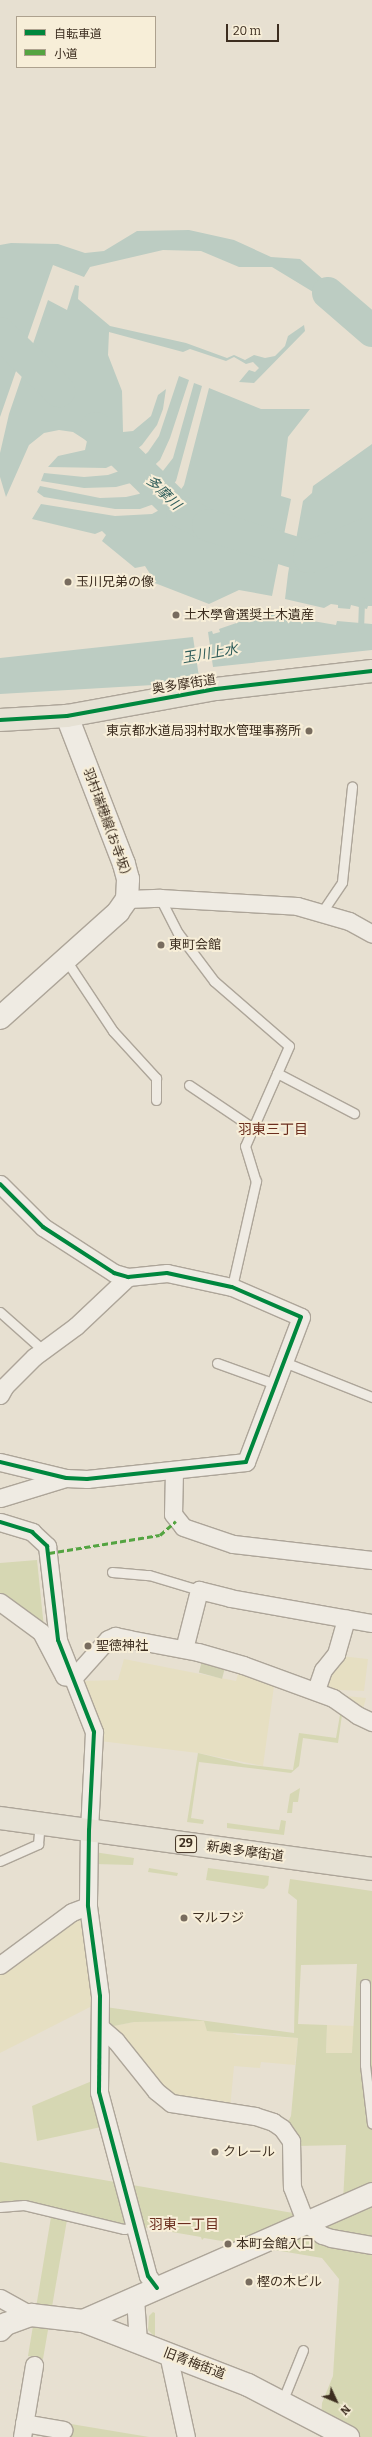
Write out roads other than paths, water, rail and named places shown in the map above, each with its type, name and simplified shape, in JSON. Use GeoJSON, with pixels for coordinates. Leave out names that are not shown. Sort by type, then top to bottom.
{"type":"FeatureCollection","features":[{"type":"Feature","properties":{"kind":"main road","name":"奥多摩街道"},"geometry":{"type":"LineString","coordinates":[[0,720],[67,716],[216,689],[372,671]]}},
{"type":"Feature","properties":{"kind":"main road","name":"新奥多摩街道"},"geometry":{"type":"LineString","coordinates":[[0,1818],[372,1869]]}},
{"type":"Feature","properties":{"kind":"street","name":"羽村瑞穂線(お寺坂)"},"geometry":{"type":"LineString","coordinates":[[67,716],[124,864],[128,879],[127,899]]}},
{"type":"Feature","properties":{"kind":"street"},"geometry":{"type":"LineString","coordinates":[[0,1018],[118,912],[127,899],[160,898],[297,906],[349,921],[372,934]]}},
{"type":"Feature","properties":{"kind":"street"},"geometry":{"type":"LineString","coordinates":[[0,1184],[43,1227],[114,1273],[128,1278],[167,1273],[232,1287],[301,1318],[246,1462],[174,1471],[66,1478],[0,1498]]}},
{"type":"Feature","properties":{"kind":"street"},"geometry":{"type":"LineString","coordinates":[[0,1395],[5,1386],[43,1350],[76,1326],[128,1278]]}},
{"type":"Feature","properties":{"kind":"street"},"geometry":{"type":"LineString","coordinates":[[0,1462],[66,1478]]}},
{"type":"Feature","properties":{"kind":"street"},"geometry":{"type":"LineString","coordinates":[[174,1471],[174,1514],[183,1527],[232,1544],[372,1560]]}},
{"type":"Feature","properties":{"kind":"street"},"geometry":{"type":"LineString","coordinates":[[0,1522],[37,1535],[46,1546],[58,1640],[91,1720],[96,1741],[89,1830],[88,1906],[100,1996],[100,2027],[97,2064],[98,2092],[148,2276],[157,2288]]}},
{"type":"Feature","properties":{"kind":"street"},"geometry":{"type":"LineString","coordinates":[[184,1649],[199,1590],[230,1598],[372,1623]]}},
{"type":"Feature","properties":{"kind":"street"},"geometry":{"type":"LineString","coordinates":[[0,1602],[40,1632],[64,1676],[73,1678]]}},
{"type":"Feature","properties":{"kind":"street"},"geometry":{"type":"LineString","coordinates":[[316,1690],[323,1670],[336,1654],[346,1618]]}},
{"type":"Feature","properties":{"kind":"street"},"geometry":{"type":"LineString","coordinates":[[73,1678],[108,1639],[115,1636],[184,1649],[243,1664],[316,1690],[338,1700],[357,1715],[372,1722]]}},
{"type":"Feature","properties":{"kind":"street"},"geometry":{"type":"LineString","coordinates":[[0,1965],[72,1912],[88,1906]]}},
{"type":"Feature","properties":{"kind":"street"},"geometry":{"type":"LineString","coordinates":[[100,2027],[116,2040],[156,2091],[171,2103],[255,2116],[273,2122],[282,2128],[291,2141],[292,2187],[306,2223],[322,2235],[372,2246]]}},
{"type":"Feature","properties":{"kind":"street"},"geometry":{"type":"LineString","coordinates":[[83,2321],[372,2194]]}},
{"type":"Feature","properties":{"kind":"street"},"geometry":{"type":"LineString","coordinates":[[0,2298],[31,2315]]}},
{"type":"Feature","properties":{"kind":"street"},"geometry":{"type":"LineString","coordinates":[[135,2298],[138,2342]]}},
{"type":"Feature","properties":{"kind":"street"},"geometry":{"type":"LineString","coordinates":[[0,2330],[6,2324],[31,2315]]}},
{"type":"Feature","properties":{"kind":"street","name":"旧青梅街道"},"geometry":{"type":"LineString","coordinates":[[31,2315],[83,2321],[138,2342],[248,2385],[348,2437]]}},
{"type":"Feature","properties":{"kind":"street"},"geometry":{"type":"LineString","coordinates":[[168,2354],[186,2437]]}},
{"type":"Feature","properties":{"kind":"street"},"geometry":{"type":"LineString","coordinates":[[34,2364],[23,2430],[63,2430]]}},
{"type":"Feature","properties":{"kind":"lane"},"geometry":{"type":"LineString","coordinates":[[322,912],[342,882],[352,787]]}},
{"type":"Feature","properties":{"kind":"lane"},"geometry":{"type":"LineString","coordinates":[[160,898],[178,933],[214,981],[289,1046],[245,1146],[256,1181],[232,1287]]}},
{"type":"Feature","properties":{"kind":"lane"},"geometry":{"type":"LineString","coordinates":[[66,960],[113,1031],[156,1078],[156,1100]]}},
{"type":"Feature","properties":{"kind":"lane"},"geometry":{"type":"LineString","coordinates":[[277,1073],[354,1113]]}},
{"type":"Feature","properties":{"kind":"lane"},"geometry":{"type":"LineString","coordinates":[[190,1085],[253,1128]]}},
{"type":"Feature","properties":{"kind":"lane"},"geometry":{"type":"LineString","coordinates":[[0,1312],[43,1350]]}},
{"type":"Feature","properties":{"kind":"lane"},"geometry":{"type":"LineString","coordinates":[[284,1362],[372,1397]]}},
{"type":"Feature","properties":{"kind":"lane"},"geometry":{"type":"LineString","coordinates":[[217,1363],[275,1384]]}},
{"type":"Feature","properties":{"kind":"lane"},"geometry":{"type":"LineString","coordinates":[[112,1572],[149,1575],[199,1590]]}},
{"type":"Feature","properties":{"kind":"lane"},"geometry":{"type":"LineString","coordinates":[[0,1861],[38,1844],[40,1823]]}},
{"type":"Feature","properties":{"kind":"lane"},"geometry":{"type":"LineString","coordinates":[[365,1984],[365,2065],[372,2124]]}},
{"type":"Feature","properties":{"kind":"lane"},"geometry":{"type":"LineString","coordinates":[[0,2207],[24,2206],[124,2229],[134,2227]]}},
{"type":"Feature","properties":{"kind":"lane"},"geometry":{"type":"LineString","coordinates":[[282,2402],[303,2350]]}},
{"type":"Feature","properties":{"kind":"water"},"geometry":{"type":"Polygon","coordinates":[[[189,230],[234,240],[271,257],[300,259],[333,288],[323,298],[272,267],[239,267],[201,251],[163,250],[90,267],[84,277],[53,265],[0,417],[0,245],[11,243],[58,244],[85,253],[104,251],[137,231],[189,230]]]}},
{"type":"Feature","properties":{"kind":"water"},"geometry":{"type":"Polygon","coordinates":[[[75,285],[79,286],[78,299],[110,326],[186,343],[227,358],[234,355],[245,360],[254,355],[265,358],[275,356],[285,346],[288,336],[304,325],[305,331],[254,383],[239,382],[249,370],[255,372],[259,368],[253,362],[246,364],[234,357],[226,361],[190,349],[183,352],[109,332],[108,355],[122,391],[123,432],[133,431],[151,416],[158,395],[166,389],[163,409],[157,425],[142,445],[125,459],[106,468],[48,467],[58,456],[85,450],[87,441],[73,432],[59,430],[44,433],[29,445],[6,497],[0,477],[0,453],[9,414],[48,300],[67,310],[75,285]]]}},
{"type":"Feature","properties":{"kind":"water"},"geometry":{"type":"Polygon","coordinates":[[[179,376],[189,380],[170,438],[160,460],[138,481],[116,487],[84,488],[41,481],[44,473],[84,477],[108,475],[131,467],[148,452],[159,436],[179,376]]]}},
{"type":"Feature","properties":{"kind":"water"},"geometry":{"type":"Polygon","coordinates":[[[194,383],[202,386],[176,481],[154,504],[140,509],[115,509],[44,497],[37,492],[40,486],[100,498],[126,497],[139,494],[152,485],[173,458],[194,383]]]}},
{"type":"Feature","properties":{"kind":"water"},"geometry":{"type":"Polygon","coordinates":[[[209,388],[261,409],[310,409],[288,437],[281,496],[291,499],[272,596],[239,590],[209,604],[147,580],[152,577],[145,566],[135,568],[102,541],[106,535],[102,531],[95,534],[32,519],[41,504],[115,516],[152,514],[165,507],[176,497],[184,485],[209,388]]]}},
{"type":"Feature","properties":{"kind":"water"},"geometry":{"type":"Polygon","coordinates":[[[372,444],[372,606],[368,606],[367,609],[351,605],[350,609],[338,608],[338,605],[331,604],[324,608],[285,599],[290,562],[292,562],[303,501],[312,493],[313,486],[372,444]]]}},
{"type":"Feature","properties":{"kind":"water"},"geometry":{"type":"Polygon","coordinates":[[[272,614],[336,625],[337,621],[372,624],[372,650],[213,667],[208,632],[212,631],[213,634],[220,632],[219,629],[260,615],[263,618],[272,614]]]}},
{"type":"Feature","properties":{"kind":"water"},"geometry":{"type":"Polygon","coordinates":[[[193,637],[199,677],[153,685],[0,694],[0,658],[193,637]]]}},
{"type":"Feature","properties":{"kind":"waterway"},"geometry":{"type":"LineString","coordinates":[[328,293],[372,331]]}},
{"type":"Feature","properties":{"kind":"waterway","name":"多摩川"},"geometry":{"type":"LineString","coordinates":[[0,333],[59,391]]}},
{"type":"Feature","properties":{"kind":"waterway","name":"多摩川"},"geometry":{"type":"LineString","coordinates":[[96,428],[182,512],[208,525],[309,557],[372,532]]}},
{"type":"Feature","properties":{"kind":"waterway","name":"玉川上水"},"geometry":{"type":"LineString","coordinates":[[361,631],[362,601]]}},
{"type":"Feature","properties":{"kind":"waterway","name":"玉川上水"},"geometry":{"type":"LineString","coordinates":[[189,658],[218,653]]}},
{"type":"Feature","properties":{"kind":"place","name":"玉川兄弟の像"},"geometry":{"type":"Point","coordinates":[68,582]}},
{"type":"Feature","properties":{"kind":"place","name":"土木學會選奨土木遺産"},"geometry":{"type":"Point","coordinates":[176,615]}},
{"type":"Feature","properties":{"kind":"place","name":"東京都水道局羽村取水管理事務所"},"geometry":{"type":"Point","coordinates":[309,731]}},
{"type":"Feature","properties":{"kind":"place","name":"東町会館"},"geometry":{"type":"Point","coordinates":[161,945]}},
{"type":"Feature","properties":{"kind":"place","name":"聖徳神社"},"geometry":{"type":"Point","coordinates":[88,1646]}},
{"type":"Feature","properties":{"kind":"place","name":"マルフジ"},"geometry":{"type":"Point","coordinates":[184,1918]}},
{"type":"Feature","properties":{"kind":"place","name":"クレール"},"geometry":{"type":"Point","coordinates":[215,2152]}},
{"type":"Feature","properties":{"kind":"place","name":"本町会館入口"},"geometry":{"type":"Point","coordinates":[228,2244]}},
{"type":"Feature","properties":{"kind":"place","name":"樫の木ビル"},"geometry":{"type":"Point","coordinates":[249,2282]}},
{"type":"Feature","properties":{"kind":"district","name":"羽東三丁目"},"geometry":{"type":"Point","coordinates":[273,1130]}},
{"type":"Feature","properties":{"kind":"district","name":"羽東一丁目"},"geometry":{"type":"Point","coordinates":[184,2225]}}]}
